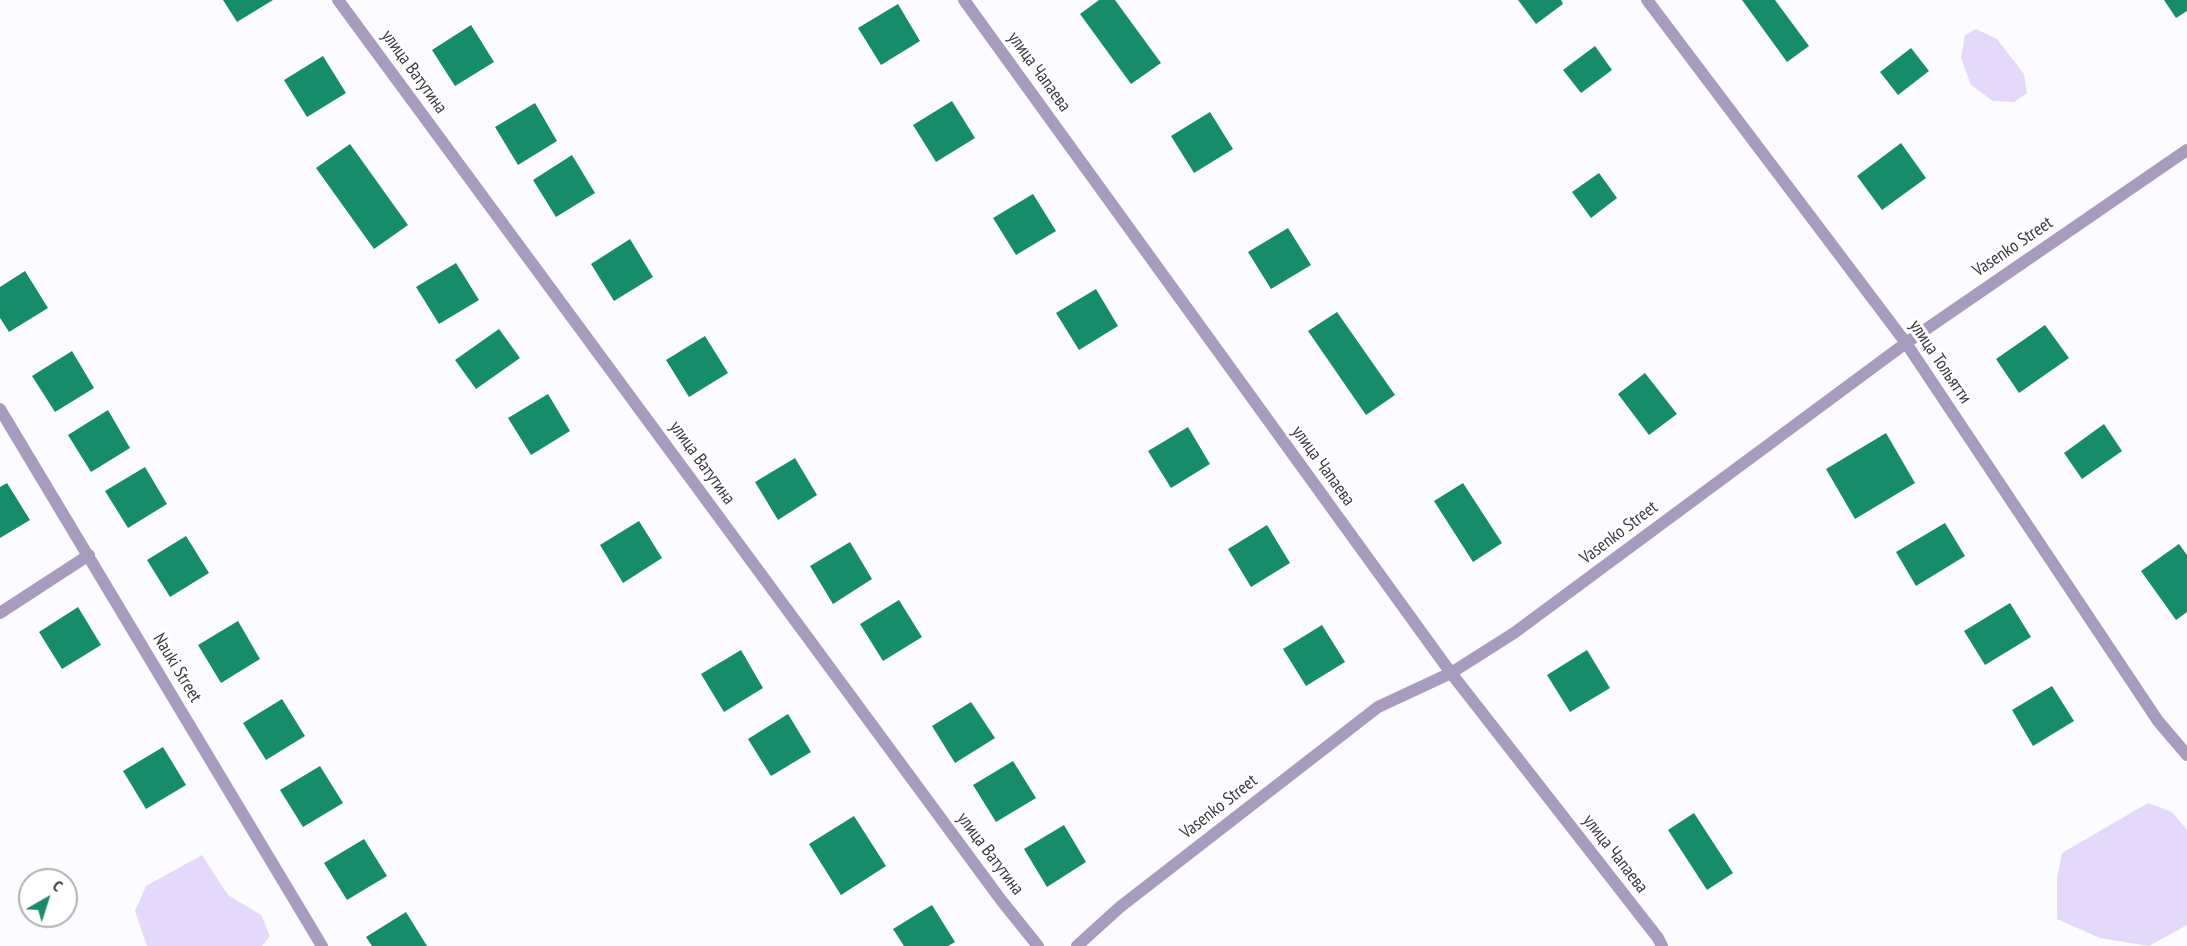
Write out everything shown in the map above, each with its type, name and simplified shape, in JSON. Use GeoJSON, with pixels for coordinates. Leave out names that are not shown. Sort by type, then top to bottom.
{"type":"FeatureCollection","features":[{"type":"Feature","properties":{"kind":"street","name":"улица Ватутина"},"geometry":{"type":"LineString","coordinates":[[338,0],[987,881],[1038,946]]}},
{"type":"Feature","properties":{"kind":"street","name":"улица Чапаева"},"geometry":{"type":"LineString","coordinates":[[964,0],[1451,674],[1662,946]]}},
{"type":"Feature","properties":{"kind":"street","name":"улица Тольятти"},"geometry":{"type":"LineString","coordinates":[[1647,0],[1906,343],[2158,721],[2187,755]]}},
{"type":"Feature","properties":{"kind":"street","name":"Vasenko Street"},"geometry":{"type":"LineString","coordinates":[[1077,946],[1120,906],[1378,707],[1451,674],[1514,633],[1906,343],[2187,150]]}},
{"type":"Feature","properties":{"kind":"street","name":"Nauki Street"},"geometry":{"type":"LineString","coordinates":[[0,409],[322,946]]}},
{"type":"Feature","properties":{"kind":"street"},"geometry":{"type":"LineString","coordinates":[[0,613],[89,555]]}},
{"type":"Feature","properties":{"kind":"shaded area"},"geometry":{"type":"Polygon","coordinates":[[[1976,29],[1997,39],[2024,74],[2027,93],[2014,102],[1993,101],[1971,85],[1961,58],[1965,35],[1976,29]]]}},
{"type":"Feature","properties":{"kind":"shaded area"},"geometry":{"type":"Polygon","coordinates":[[[2148,803],[2172,812],[2187,830],[2187,925],[2149,946],[2100,938],[2057,919],[2057,879],[2062,853],[2148,803]]]}},
{"type":"Feature","properties":{"kind":"shaded area"},"geometry":{"type":"Polygon","coordinates":[[[202,855],[228,895],[261,915],[270,936],[262,946],[147,946],[135,911],[146,886],[202,855]]]}},
{"type":"Feature","properties":{"kind":"building"},"geometry":{"type":"Polygon","coordinates":[[[223,0],[273,0],[237,22],[223,0]]]}},
{"type":"Feature","properties":{"kind":"building"},"geometry":{"type":"Polygon","coordinates":[[[1099,0],[1115,0],[1161,63],[1131,84],[1080,14],[1099,0]]]}},
{"type":"Feature","properties":{"kind":"building"},"geometry":{"type":"Polygon","coordinates":[[[1518,0],[1561,0],[1563,4],[1536,24],[1518,0]]]}},
{"type":"Feature","properties":{"kind":"building"},"geometry":{"type":"Polygon","coordinates":[[[1742,0],[1775,0],[1809,46],[1787,62],[1742,0]]]}},
{"type":"Feature","properties":{"kind":"building"},"geometry":{"type":"Polygon","coordinates":[[[2164,0],[2187,0],[2187,11],[2176,18],[2164,0]]]}},
{"type":"Feature","properties":{"kind":"building"},"geometry":{"type":"Polygon","coordinates":[[[898,4],[920,41],[881,65],[858,28],[898,4]]]}},
{"type":"Feature","properties":{"kind":"building"},"geometry":{"type":"Polygon","coordinates":[[[471,25],[494,62],[455,86],[432,50],[471,25]]]}},
{"type":"Feature","properties":{"kind":"building"},"geometry":{"type":"Polygon","coordinates":[[[1595,46],[1612,70],[1581,93],[1563,70],[1595,46]]]}},
{"type":"Feature","properties":{"kind":"building"},"geometry":{"type":"Polygon","coordinates":[[[1911,48],[1929,71],[1898,95],[1880,72],[1911,48]]]}},
{"type":"Feature","properties":{"kind":"building"},"geometry":{"type":"Polygon","coordinates":[[[323,56],[346,93],[307,117],[284,80],[323,56]]]}},
{"type":"Feature","properties":{"kind":"building"},"geometry":{"type":"Polygon","coordinates":[[[952,101],[975,138],[936,162],[913,125],[952,101]]]}},
{"type":"Feature","properties":{"kind":"building"},"geometry":{"type":"Polygon","coordinates":[[[535,103],[557,141],[518,165],[495,127],[535,103]]]}},
{"type":"Feature","properties":{"kind":"building"},"geometry":{"type":"Polygon","coordinates":[[[1210,112],[1233,149],[1194,173],[1171,136],[1210,112]]]}},
{"type":"Feature","properties":{"kind":"building"},"geometry":{"type":"Polygon","coordinates":[[[1901,143],[1926,178],[1882,210],[1857,176],[1901,143]]]}},
{"type":"Feature","properties":{"kind":"building"},"geometry":{"type":"Polygon","coordinates":[[[350,144],[408,225],[374,249],[316,168],[350,144]]]}},
{"type":"Feature","properties":{"kind":"building"},"geometry":{"type":"Polygon","coordinates":[[[572,155],[595,193],[556,217],[533,180],[572,155]]]}},
{"type":"Feature","properties":{"kind":"building"},"geometry":{"type":"Polygon","coordinates":[[[1599,173],[1617,198],[1591,218],[1572,192],[1599,173]]]}},
{"type":"Feature","properties":{"kind":"building"},"geometry":{"type":"Polygon","coordinates":[[[1033,194],[1056,231],[1016,255],[993,218],[1033,194]]]}},
{"type":"Feature","properties":{"kind":"building"},"geometry":{"type":"Polygon","coordinates":[[[1288,228],[1311,265],[1271,289],[1248,252],[1288,228]]]}},
{"type":"Feature","properties":{"kind":"building"},"geometry":{"type":"Polygon","coordinates":[[[630,239],[653,277],[614,301],[591,264],[630,239]]]}},
{"type":"Feature","properties":{"kind":"building"},"geometry":{"type":"Polygon","coordinates":[[[456,263],[479,300],[439,324],[416,287],[456,263]]]}},
{"type":"Feature","properties":{"kind":"building"},"geometry":{"type":"Polygon","coordinates":[[[25,271],[48,308],[9,332],[0,318],[0,287],[25,271]]]}},
{"type":"Feature","properties":{"kind":"building"},"geometry":{"type":"Polygon","coordinates":[[[1096,289],[1118,326],[1079,350],[1056,313],[1096,289]]]}},
{"type":"Feature","properties":{"kind":"building"},"geometry":{"type":"Polygon","coordinates":[[[1337,312],[1395,395],[1366,415],[1308,331],[1337,312]]]}},
{"type":"Feature","properties":{"kind":"building"},"geometry":{"type":"Polygon","coordinates":[[[2045,325],[2069,358],[2019,393],[1996,359],[2045,325]]]}},
{"type":"Feature","properties":{"kind":"building"},"geometry":{"type":"Polygon","coordinates":[[[499,329],[520,358],[476,389],[455,360],[499,329]]]}},
{"type":"Feature","properties":{"kind":"building"},"geometry":{"type":"Polygon","coordinates":[[[705,336],[728,373],[689,397],[666,360],[705,336]]]}},
{"type":"Feature","properties":{"kind":"building"},"geometry":{"type":"Polygon","coordinates":[[[72,351],[94,388],[55,412],[32,376],[72,351]]]}},
{"type":"Feature","properties":{"kind":"building"},"geometry":{"type":"Polygon","coordinates":[[[1645,373],[1677,414],[1649,435],[1618,394],[1645,373]]]}},
{"type":"Feature","properties":{"kind":"building"},"geometry":{"type":"Polygon","coordinates":[[[548,394],[570,431],[531,455],[508,418],[548,394]]]}},
{"type":"Feature","properties":{"kind":"building"},"geometry":{"type":"Polygon","coordinates":[[[108,410],[130,448],[91,472],[68,435],[108,410]]]}},
{"type":"Feature","properties":{"kind":"building"},"geometry":{"type":"Polygon","coordinates":[[[2104,424],[2122,451],[2082,479],[2064,453],[2104,424]]]}},
{"type":"Feature","properties":{"kind":"building"},"geometry":{"type":"Polygon","coordinates":[[[1188,427],[1210,464],[1171,488],[1148,451],[1188,427]]]}},
{"type":"Feature","properties":{"kind":"building"},"geometry":{"type":"Polygon","coordinates":[[[1886,433],[1915,483],[1855,519],[1826,469],[1886,433]]]}},
{"type":"Feature","properties":{"kind":"building"},"geometry":{"type":"Polygon","coordinates":[[[795,458],[817,495],[778,520],[755,482],[795,458]]]}},
{"type":"Feature","properties":{"kind":"building"},"geometry":{"type":"Polygon","coordinates":[[[145,467],[167,504],[128,528],[105,491],[145,467]]]}},
{"type":"Feature","properties":{"kind":"building"},"geometry":{"type":"Polygon","coordinates":[[[7,483],[30,520],[0,538],[0,487],[7,483]]]}},
{"type":"Feature","properties":{"kind":"building"},"geometry":{"type":"Polygon","coordinates":[[[1463,483],[1502,543],[1473,562],[1434,501],[1463,483]]]}},
{"type":"Feature","properties":{"kind":"building"},"geometry":{"type":"Polygon","coordinates":[[[639,521],[662,558],[623,583],[600,545],[639,521]]]}},
{"type":"Feature","properties":{"kind":"building"},"geometry":{"type":"Polygon","coordinates":[[[1945,523],[1965,556],[1916,586],[1896,552],[1945,523]]]}},
{"type":"Feature","properties":{"kind":"building"},"geometry":{"type":"Polygon","coordinates":[[[1267,525],[1290,563],[1251,587],[1228,549],[1267,525]]]}},
{"type":"Feature","properties":{"kind":"building"},"geometry":{"type":"Polygon","coordinates":[[[186,536],[209,573],[170,597],[147,560],[186,536]]]}},
{"type":"Feature","properties":{"kind":"building"},"geometry":{"type":"Polygon","coordinates":[[[850,542],[872,579],[833,604],[810,566],[850,542]]]}},
{"type":"Feature","properties":{"kind":"building"},"geometry":{"type":"Polygon","coordinates":[[[2179,544],[2187,555],[2187,612],[2176,620],[2141,571],[2179,544]]]}},
{"type":"Feature","properties":{"kind":"building"},"geometry":{"type":"Polygon","coordinates":[[[899,600],[922,637],[883,661],[860,624],[899,600]]]}},
{"type":"Feature","properties":{"kind":"building"},"geometry":{"type":"Polygon","coordinates":[[[2010,603],[2031,637],[1985,665],[1964,631],[2010,603]]]}},
{"type":"Feature","properties":{"kind":"building"},"geometry":{"type":"Polygon","coordinates":[[[78,607],[101,645],[62,669],[39,632],[78,607]]]}},
{"type":"Feature","properties":{"kind":"building"},"geometry":{"type":"Polygon","coordinates":[[[238,621],[260,659],[221,683],[198,645],[238,621]]]}},
{"type":"Feature","properties":{"kind":"building"},"geometry":{"type":"Polygon","coordinates":[[[1322,625],[1345,662],[1306,686],[1283,649],[1322,625]]]}},
{"type":"Feature","properties":{"kind":"building"},"geometry":{"type":"Polygon","coordinates":[[[741,650],[763,688],[724,712],[701,674],[741,650]]]}},
{"type":"Feature","properties":{"kind":"building"},"geometry":{"type":"Polygon","coordinates":[[[1587,650],[1610,688],[1570,712],[1547,675],[1587,650]]]}},
{"type":"Feature","properties":{"kind":"building"},"geometry":{"type":"Polygon","coordinates":[[[2052,686],[2074,721],[2033,746],[2012,710],[2052,686]]]}},
{"type":"Feature","properties":{"kind":"building"},"geometry":{"type":"Polygon","coordinates":[[[282,699],[305,736],[266,760],[243,723],[282,699]]]}},
{"type":"Feature","properties":{"kind":"building"},"geometry":{"type":"Polygon","coordinates":[[[971,702],[995,738],[955,763],[932,726],[971,702]]]}},
{"type":"Feature","properties":{"kind":"building"},"geometry":{"type":"Polygon","coordinates":[[[788,714],[811,752],[771,776],[748,739],[788,714]]]}},
{"type":"Feature","properties":{"kind":"building"},"geometry":{"type":"Polygon","coordinates":[[[163,747],[186,785],[146,809],[123,771],[163,747]]]}},
{"type":"Feature","properties":{"kind":"building"},"geometry":{"type":"Polygon","coordinates":[[[1013,761],[1036,798],[996,822],[973,785],[1013,761]]]}},
{"type":"Feature","properties":{"kind":"building"},"geometry":{"type":"Polygon","coordinates":[[[320,766],[343,803],[303,827],[280,790],[320,766]]]}},
{"type":"Feature","properties":{"kind":"building"},"geometry":{"type":"Polygon","coordinates":[[[1694,813],[1733,873],[1707,890],[1668,830],[1694,813]]]}},
{"type":"Feature","properties":{"kind":"building"},"geometry":{"type":"Polygon","coordinates":[[[854,816],[886,866],[841,895],[809,844],[854,816]]]}},
{"type":"Feature","properties":{"kind":"building"},"geometry":{"type":"Polygon","coordinates":[[[1064,825],[1086,862],[1047,887],[1024,849],[1064,825]]]}},
{"type":"Feature","properties":{"kind":"building"},"geometry":{"type":"Polygon","coordinates":[[[364,839],[387,876],[347,900],[324,863],[364,839]]]}},
{"type":"Feature","properties":{"kind":"building"},"geometry":{"type":"Polygon","coordinates":[[[932,905],[955,942],[948,946],[904,946],[893,929],[932,905]]]}},
{"type":"Feature","properties":{"kind":"building"},"geometry":{"type":"Polygon","coordinates":[[[406,912],[427,946],[372,946],[366,937],[406,912]]]}}]}
